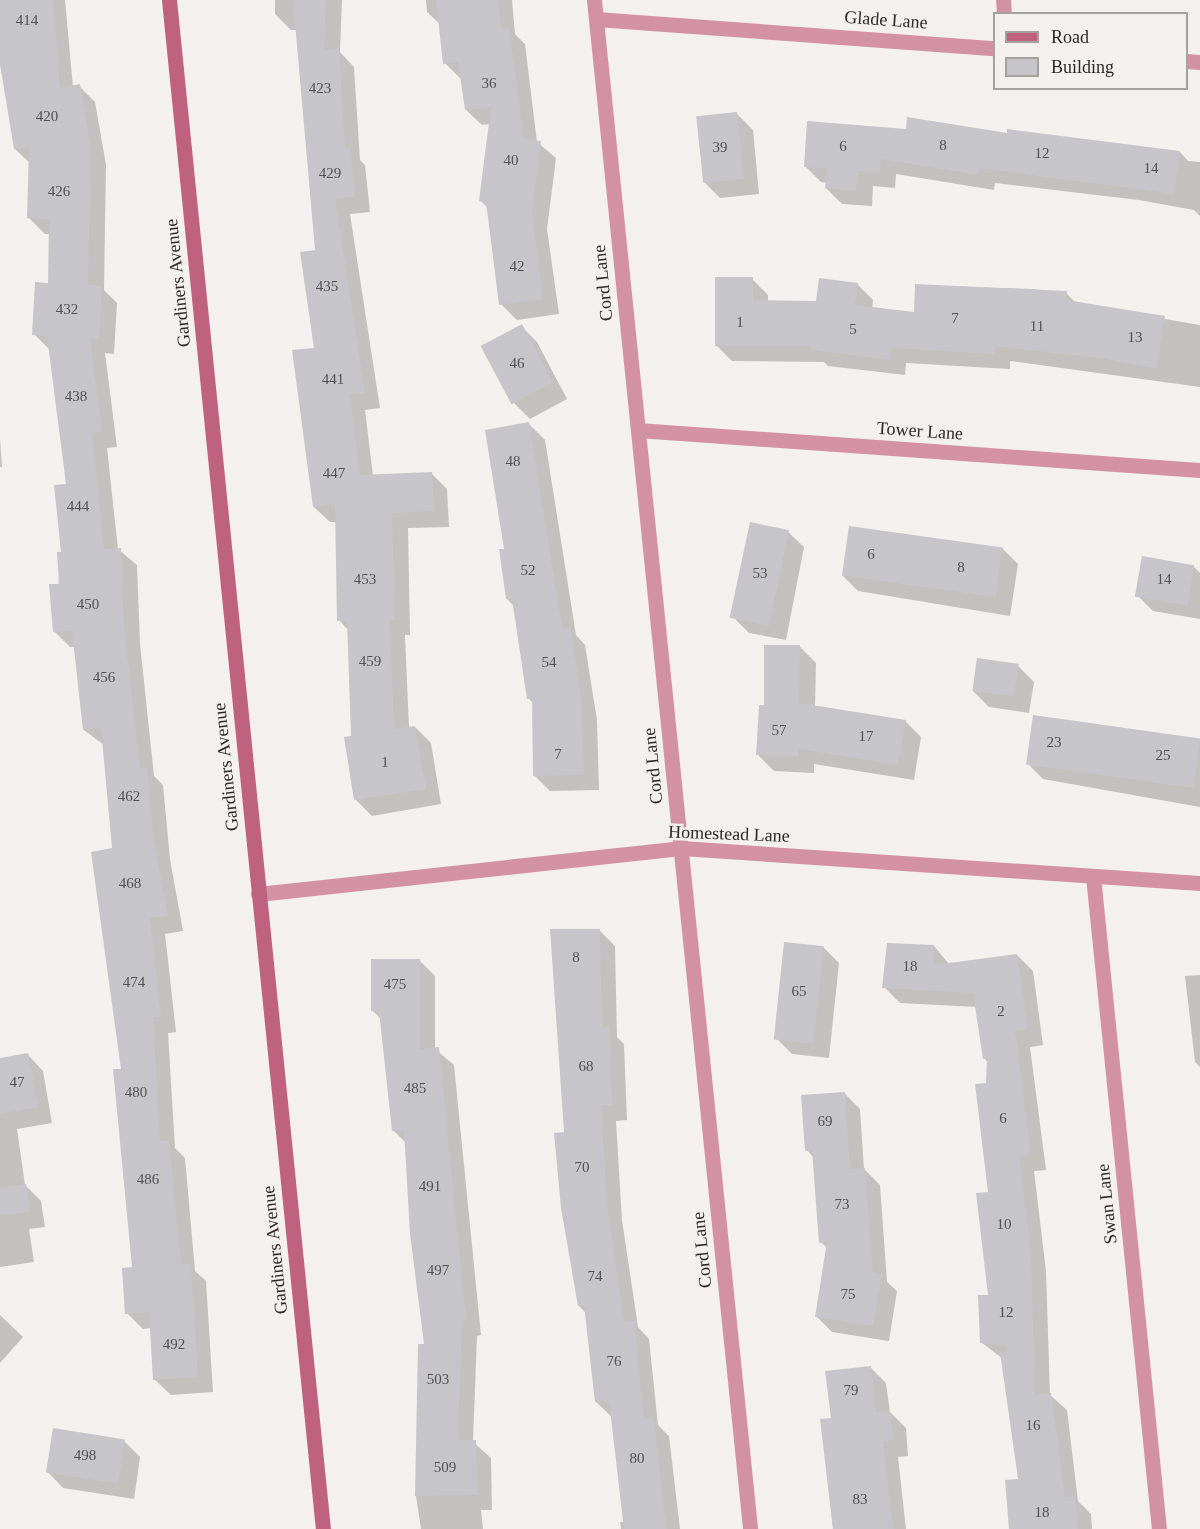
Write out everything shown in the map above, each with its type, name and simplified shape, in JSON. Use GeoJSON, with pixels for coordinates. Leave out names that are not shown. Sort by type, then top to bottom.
{"type":"FeatureCollection","features":[{"type":"Feature","properties":{"kind":"main road","name":"Gardiners Avenue"},"geometry":{"type":"LineString","coordinates":[[169,0],[322,1529]]}},
{"type":"Feature","properties":{"kind":"street","name":"Cord Lane"},"geometry":{"type":"LineString","coordinates":[[594,0],[750,1529]]}},
{"type":"Feature","properties":{"kind":"street","name":"Glade Lane"},"geometry":{"type":"LineString","coordinates":[[596,20],[993,48]]}},
{"type":"Feature","properties":{"kind":"street","name":"Tower Lane"},"geometry":{"type":"LineString","coordinates":[[638,430],[1200,470]]}},
{"type":"Feature","properties":{"kind":"street","name":"Homestead Lane"},"geometry":{"type":"LineString","coordinates":[[258,894],[681,849],[1200,883]]}},
{"type":"Feature","properties":{"kind":"street","name":"Swan Lane"},"geometry":{"type":"LineString","coordinates":[[1093,876],[1159,1529]]}},
{"type":"Feature","properties":{"kind":"building"},"geometry":{"type":"Polygon","coordinates":[[[0,0],[53,0],[60,88],[80,84],[91,148],[88,285],[102,286],[99,339],[90,338],[102,432],[92,433],[104,549],[121,548],[124,627],[140,768],[147,768],[154,842],[168,916],[150,918],[161,1017],[153,1017],[160,1141],[169,1140],[181,1264],[191,1264],[198,1377],[153,1380],[149,1312],[125,1314],[122,1268],[132,1267],[113,1069],[121,1069],[91,852],[112,848],[101,728],[83,730],[72,631],[53,632],[49,584],[59,584],[57,552],[61,552],[54,485],[66,484],[47,336],[32,335],[35,282],[48,283],[49,219],[27,218],[29,147],[14,149],[0,64],[0,0]]]}},
{"type":"Feature","properties":{"kind":"building"},"geometry":{"type":"Polygon","coordinates":[[[293,0],[326,0],[324,50],[339,49],[345,148],[350,148],[355,197],[335,198],[365,393],[350,394],[360,475],[432,472],[434,511],[392,513],[395,620],[390,620],[394,729],[415,726],[426,789],[354,800],[344,737],[351,736],[347,621],[337,621],[335,504],[313,507],[292,350],[314,348],[300,252],[315,250],[293,0]]]}},
{"type":"Feature","properties":{"kind":"building"},"geometry":{"type":"Polygon","coordinates":[[[436,0],[498,0],[501,28],[509,27],[524,139],[541,141],[532,212],[543,299],[499,305],[486,202],[479,201],[491,107],[465,110],[458,62],[443,64],[436,0]]]}},
{"type":"Feature","properties":{"kind":"building"},"geometry":{"type":"Polygon","coordinates":[[[737,112],[744,179],[703,183],[696,116],[737,112]]]}},
{"type":"Feature","properties":{"kind":"building"},"geometry":{"type":"Polygon","coordinates":[[[907,117],[1007,133],[1007,129],[1180,151],[1174,194],[979,168],[978,175],[881,159],[880,173],[858,171],[856,191],[825,188],[827,169],[804,167],[807,121],[906,129],[907,117]]]}},
{"type":"Feature","properties":{"kind":"building"},"geometry":{"type":"Polygon","coordinates":[[[715,277],[753,277],[753,300],[816,301],[819,278],[858,283],[855,305],[914,312],[915,284],[1067,291],[1066,300],[1165,316],[1157,369],[1106,359],[995,346],[994,354],[891,348],[890,360],[811,350],[811,346],[715,346],[715,277]]]}},
{"type":"Feature","properties":{"kind":"building"},"geometry":{"type":"Polygon","coordinates":[[[522,324],[553,382],[511,404],[481,346],[522,324]]]}},
{"type":"Feature","properties":{"kind":"building"},"geometry":{"type":"Polygon","coordinates":[[[529,422],[562,628],[570,627],[582,703],[584,775],[533,776],[532,699],[527,699],[512,599],[506,599],[499,549],[504,549],[485,430],[529,422]]]}},
{"type":"Feature","properties":{"kind":"building"},"geometry":{"type":"Polygon","coordinates":[[[750,522],[789,530],[769,626],[730,618],[750,522]]]}},
{"type":"Feature","properties":{"kind":"building"},"geometry":{"type":"Polygon","coordinates":[[[849,526],[1002,548],[996,597],[842,576],[849,526]]]}},
{"type":"Feature","properties":{"kind":"building"},"geometry":{"type":"Polygon","coordinates":[[[1142,556],[1194,565],[1187,606],[1135,596],[1142,556]]]}},
{"type":"Feature","properties":{"kind":"building"},"geometry":{"type":"Polygon","coordinates":[[[764,645],[800,645],[799,703],[906,720],[898,765],[799,749],[799,757],[756,755],[759,705],[764,705],[764,645]]]}},
{"type":"Feature","properties":{"kind":"building"},"geometry":{"type":"Polygon","coordinates":[[[977,658],[1019,664],[1014,697],[972,691],[977,658]]]}},
{"type":"Feature","properties":{"kind":"building"},"geometry":{"type":"Polygon","coordinates":[[[1033,715],[1200,738],[1193,788],[1026,765],[1033,715]]]}},
{"type":"Feature","properties":{"kind":"building"},"geometry":{"type":"Polygon","coordinates":[[[550,929],[600,929],[602,1027],[609,1026],[612,1105],[601,1105],[607,1203],[624,1322],[634,1321],[644,1419],[654,1418],[666,1529],[624,1529],[609,1401],[595,1402],[584,1305],[578,1306],[561,1208],[554,1133],[564,1132],[550,929]]]}},
{"type":"Feature","properties":{"kind":"building"},"geometry":{"type":"Polygon","coordinates":[[[784,942],[824,946],[814,1044],[774,1039],[784,942]]]}},
{"type":"Feature","properties":{"kind":"building"},"geometry":{"type":"Polygon","coordinates":[[[887,943],[934,945],[934,965],[1017,954],[1028,1029],[1015,1031],[1031,1154],[1019,1156],[1031,1254],[1035,1395],[1051,1393],[1065,1497],[1075,1496],[1078,1529],[1009,1529],[1005,1480],[1018,1479],[1000,1352],[1007,1352],[1007,1347],[980,1343],[978,1295],[988,1295],[976,1193],[988,1192],[975,1084],[986,1083],[987,1059],[983,1059],[973,993],[882,988],[887,943]]]}},
{"type":"Feature","properties":{"kind":"building"},"geometry":{"type":"Polygon","coordinates":[[[371,959],[420,959],[420,1049],[439,1047],[466,1320],[462,1320],[458,1440],[476,1440],[477,1495],[415,1496],[418,1344],[424,1344],[410,1234],[404,1130],[392,1131],[379,1011],[371,1011],[371,959]]]}},
{"type":"Feature","properties":{"kind":"building"},"geometry":{"type":"Polygon","coordinates":[[[28,1053],[38,1107],[0,1114],[0,1058],[28,1053]]]}},
{"type":"Feature","properties":{"kind":"building"},"geometry":{"type":"Polygon","coordinates":[[[845,1092],[850,1169],[865,1168],[873,1273],[882,1274],[873,1326],[815,1317],[827,1242],[819,1243],[812,1151],[805,1151],[801,1095],[845,1092]]]}},
{"type":"Feature","properties":{"kind":"building"},"geometry":{"type":"Polygon","coordinates":[[[26,1184],[30,1212],[0,1215],[0,1188],[26,1184]]]}},
{"type":"Feature","properties":{"kind":"building"},"geometry":{"type":"Polygon","coordinates":[[[871,1366],[876,1412],[890,1411],[893,1440],[883,1441],[893,1529],[833,1529],[820,1419],[831,1418],[825,1371],[871,1366]]]}},
{"type":"Feature","properties":{"kind":"building"},"geometry":{"type":"Polygon","coordinates":[[[53,1428],[125,1439],[118,1484],[46,1472],[53,1428]]]}}]}
